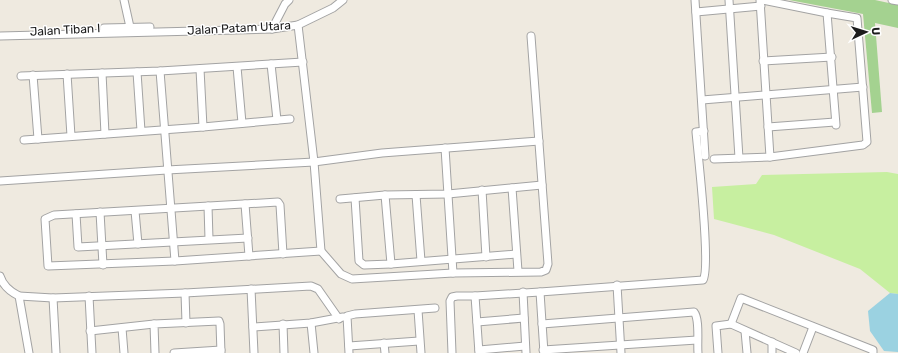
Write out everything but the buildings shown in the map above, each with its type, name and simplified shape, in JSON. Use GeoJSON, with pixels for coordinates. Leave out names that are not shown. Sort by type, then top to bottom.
{"type":"FeatureCollection","features":[{"type":"Feature","properties":{"kind":"street"},"geometry":{"type":"LineString","coordinates":[[124,0],[129,30]]}},
{"type":"Feature","properties":{"kind":"street"},"geometry":{"type":"LineString","coordinates":[[272,29],[285,4],[289,0]]}},
{"type":"Feature","properties":{"kind":"street","name":"Jalan Patam Utara"},"geometry":{"type":"LineString","coordinates":[[129,30],[196,26],[203,30],[272,29],[298,25],[333,8],[343,0]]}},
{"type":"Feature","properties":{"kind":"street"},"geometry":{"type":"LineString","coordinates":[[695,0],[705,156]]}},
{"type":"Feature","properties":{"kind":"street"},"geometry":{"type":"LineString","coordinates":[[729,0],[738,158]]}},
{"type":"Feature","properties":{"kind":"street"},"geometry":{"type":"LineString","coordinates":[[892,0],[898,1]]}},
{"type":"Feature","properties":{"kind":"street"},"geometry":{"type":"LineString","coordinates":[[696,12],[730,9],[761,2],[857,18],[867,139],[865,144],[770,157],[714,159]]}},
{"type":"Feature","properties":{"kind":"street"},"geometry":{"type":"LineString","coordinates":[[761,2],[763,61],[770,157]]}},
{"type":"Feature","properties":{"kind":"street"},"geometry":{"type":"LineString","coordinates":[[768,126],[836,123],[832,57],[827,13]]}},
{"type":"Feature","properties":{"kind":"street"},"geometry":{"type":"LineString","coordinates":[[298,25],[314,162],[321,251],[341,274],[352,280],[453,273],[541,272],[548,268],[531,36]]}},
{"type":"Feature","properties":{"kind":"street","name":"Jalan Tiban I"},"geometry":{"type":"LineString","coordinates":[[0,32],[129,30]]}},
{"type":"Feature","properties":{"kind":"street","name":"Jalan Tiban I"},"geometry":{"type":"LineString","coordinates":[[0,36],[129,30]]}},
{"type":"Feature","properties":{"kind":"street"},"geometry":{"type":"LineString","coordinates":[[763,61],[832,57]]}},
{"type":"Feature","properties":{"kind":"street"},"geometry":{"type":"LineString","coordinates":[[21,76],[160,71],[303,62]]}},
{"type":"Feature","properties":{"kind":"street"},"geometry":{"type":"LineString","coordinates":[[270,64],[277,120]]}},
{"type":"Feature","properties":{"kind":"street"},"geometry":{"type":"LineString","coordinates":[[237,66],[242,123]]}},
{"type":"Feature","properties":{"kind":"street"},"geometry":{"type":"LineString","coordinates":[[200,69],[204,127]]}},
{"type":"Feature","properties":{"kind":"street"},"geometry":{"type":"LineString","coordinates":[[160,71],[166,170],[175,260]]}},
{"type":"Feature","properties":{"kind":"street"},"geometry":{"type":"LineString","coordinates":[[137,72],[141,131]]}},
{"type":"Feature","properties":{"kind":"street"},"geometry":{"type":"LineString","coordinates":[[102,73],[105,134]]}},
{"type":"Feature","properties":{"kind":"street"},"geometry":{"type":"LineString","coordinates":[[67,74],[71,136]]}},
{"type":"Feature","properties":{"kind":"street"},"geometry":{"type":"LineString","coordinates":[[33,75],[38,139]]}},
{"type":"Feature","properties":{"kind":"street"},"geometry":{"type":"LineString","coordinates":[[702,100],[863,87]]}},
{"type":"Feature","properties":{"kind":"street"},"geometry":{"type":"LineString","coordinates":[[24,140],[204,127],[290,119]]}},
{"type":"Feature","properties":{"kind":"street"},"geometry":{"type":"LineString","coordinates":[[452,353],[450,301],[452,297],[703,280],[705,277],[705,246],[696,132],[704,131]]}},
{"type":"Feature","properties":{"kind":"street"},"geometry":{"type":"LineString","coordinates":[[0,181],[314,162],[382,153],[539,141]]}},
{"type":"Feature","properties":{"kind":"street"},"geometry":{"type":"LineString","coordinates":[[445,148],[453,273]]}},
{"type":"Feature","properties":{"kind":"street"},"geometry":{"type":"LineString","coordinates":[[340,199],[385,195],[448,194],[542,185]]}},
{"type":"Feature","properties":{"kind":"street"},"geometry":{"type":"LineString","coordinates":[[512,188],[518,272]]}},
{"type":"Feature","properties":{"kind":"street"},"geometry":{"type":"LineString","coordinates":[[482,190],[486,256]]}},
{"type":"Feature","properties":{"kind":"street"},"geometry":{"type":"LineString","coordinates":[[385,195],[391,264]]}},
{"type":"Feature","properties":{"kind":"street"},"geometry":{"type":"LineString","coordinates":[[416,195],[421,261]]}},
{"type":"Feature","properties":{"kind":"street"},"geometry":{"type":"LineString","coordinates":[[354,198],[359,260],[364,265],[516,254]]}},
{"type":"Feature","properties":{"kind":"street"},"geometry":{"type":"LineString","coordinates":[[283,254],[280,205],[278,202],[54,215],[45,219],[48,266],[103,265],[283,254],[321,251]]}},
{"type":"Feature","properties":{"kind":"street"},"geometry":{"type":"LineString","coordinates":[[245,204],[249,256]]}},
{"type":"Feature","properties":{"kind":"street"},"geometry":{"type":"LineString","coordinates":[[208,206],[210,239]]}},
{"type":"Feature","properties":{"kind":"street"},"geometry":{"type":"LineString","coordinates":[[135,211],[138,244]]}},
{"type":"Feature","properties":{"kind":"street"},"geometry":{"type":"LineString","coordinates":[[100,212],[103,265]]}},
{"type":"Feature","properties":{"kind":"street"},"geometry":{"type":"LineString","coordinates":[[76,214],[78,247],[248,238]]}},
{"type":"Feature","properties":{"kind":"street"},"geometry":{"type":"LineString","coordinates":[[0,276],[1,280],[8,289],[19,296],[53,298],[315,287],[328,301],[339,319]]}},
{"type":"Feature","properties":{"kind":"street"},"geometry":{"type":"LineString","coordinates":[[617,286],[621,353]]}},
{"type":"Feature","properties":{"kind":"street"},"geometry":{"type":"LineString","coordinates":[[251,289],[254,353]]}},
{"type":"Feature","properties":{"kind":"street"},"geometry":{"type":"LineString","coordinates":[[475,296],[479,351],[525,350],[523,292]]}},
{"type":"Feature","properties":{"kind":"street"},"geometry":{"type":"LineString","coordinates":[[540,292],[544,351],[620,344],[697,340]]}},
{"type":"Feature","properties":{"kind":"street"},"geometry":{"type":"LineString","coordinates":[[185,293],[186,323]]}},
{"type":"Feature","properties":{"kind":"street"},"geometry":{"type":"LineString","coordinates":[[19,296],[29,353]]}},
{"type":"Feature","properties":{"kind":"street"},"geometry":{"type":"LineString","coordinates":[[89,296],[92,353]]}},
{"type":"Feature","properties":{"kind":"street"},"geometry":{"type":"LineString","coordinates":[[53,298],[56,353]]}},
{"type":"Feature","properties":{"kind":"street"},"geometry":{"type":"LineString","coordinates":[[731,324],[741,298],[873,350],[872,353]]}},
{"type":"Feature","properties":{"kind":"street"},"geometry":{"type":"LineString","coordinates":[[253,327],[311,323],[339,319],[355,314],[435,308]]}},
{"type":"Feature","properties":{"kind":"street"},"geometry":{"type":"LineString","coordinates":[[418,310],[421,353]]}},
{"type":"Feature","properties":{"kind":"street"},"geometry":{"type":"LineString","coordinates":[[542,324],[694,312],[696,314],[697,322],[698,353]]}},
{"type":"Feature","properties":{"kind":"street"},"geometry":{"type":"LineString","coordinates":[[347,316],[349,349],[384,343],[419,341]]}},
{"type":"Feature","properties":{"kind":"street"},"geometry":{"type":"LineString","coordinates":[[477,322],[524,318]]}},
{"type":"Feature","properties":{"kind":"street"},"geometry":{"type":"LineString","coordinates":[[90,331],[154,324],[220,322],[221,351],[174,353]]}},
{"type":"Feature","properties":{"kind":"street"},"geometry":{"type":"LineString","coordinates":[[311,323],[314,353]]}},
{"type":"Feature","properties":{"kind":"street"},"geometry":{"type":"LineString","coordinates":[[154,324],[156,353]]}},
{"type":"Feature","properties":{"kind":"street"},"geometry":{"type":"LineString","coordinates":[[283,324],[284,353]]}},
{"type":"Feature","properties":{"kind":"street"},"geometry":{"type":"LineString","coordinates":[[718,353],[716,326],[731,324],[796,353]]}},
{"type":"Feature","properties":{"kind":"street"},"geometry":{"type":"LineString","coordinates":[[803,353],[813,327]]}},
{"type":"Feature","properties":{"kind":"street"},"geometry":{"type":"LineString","coordinates":[[122,328],[124,353]]}},
{"type":"Feature","properties":{"kind":"street"},"geometry":{"type":"LineString","coordinates":[[745,331],[747,353]]}},
{"type":"Feature","properties":{"kind":"street"},"geometry":{"type":"LineString","coordinates":[[772,342],[772,353]]}},
{"type":"Feature","properties":{"kind":"street"},"geometry":{"type":"LineString","coordinates":[[384,343],[385,353]]}},
{"type":"Feature","properties":{"kind":"green space"},"geometry":{"type":"Polygon","coordinates":[[[789,0],[875,0],[898,5],[898,28],[875,23],[882,112],[872,113],[863,14],[789,0]]]}},
{"type":"Feature","properties":{"kind":"green space"},"geometry":{"type":"Polygon","coordinates":[[[887,172],[898,174],[898,294],[890,293],[860,269],[774,235],[714,219],[712,187],[756,184],[762,175],[887,172]]]}},
{"type":"Feature","properties":{"kind":"water"},"geometry":{"type":"Polygon","coordinates":[[[890,293],[898,294],[898,352],[884,351],[870,331],[868,311],[890,293]]]}}]}
